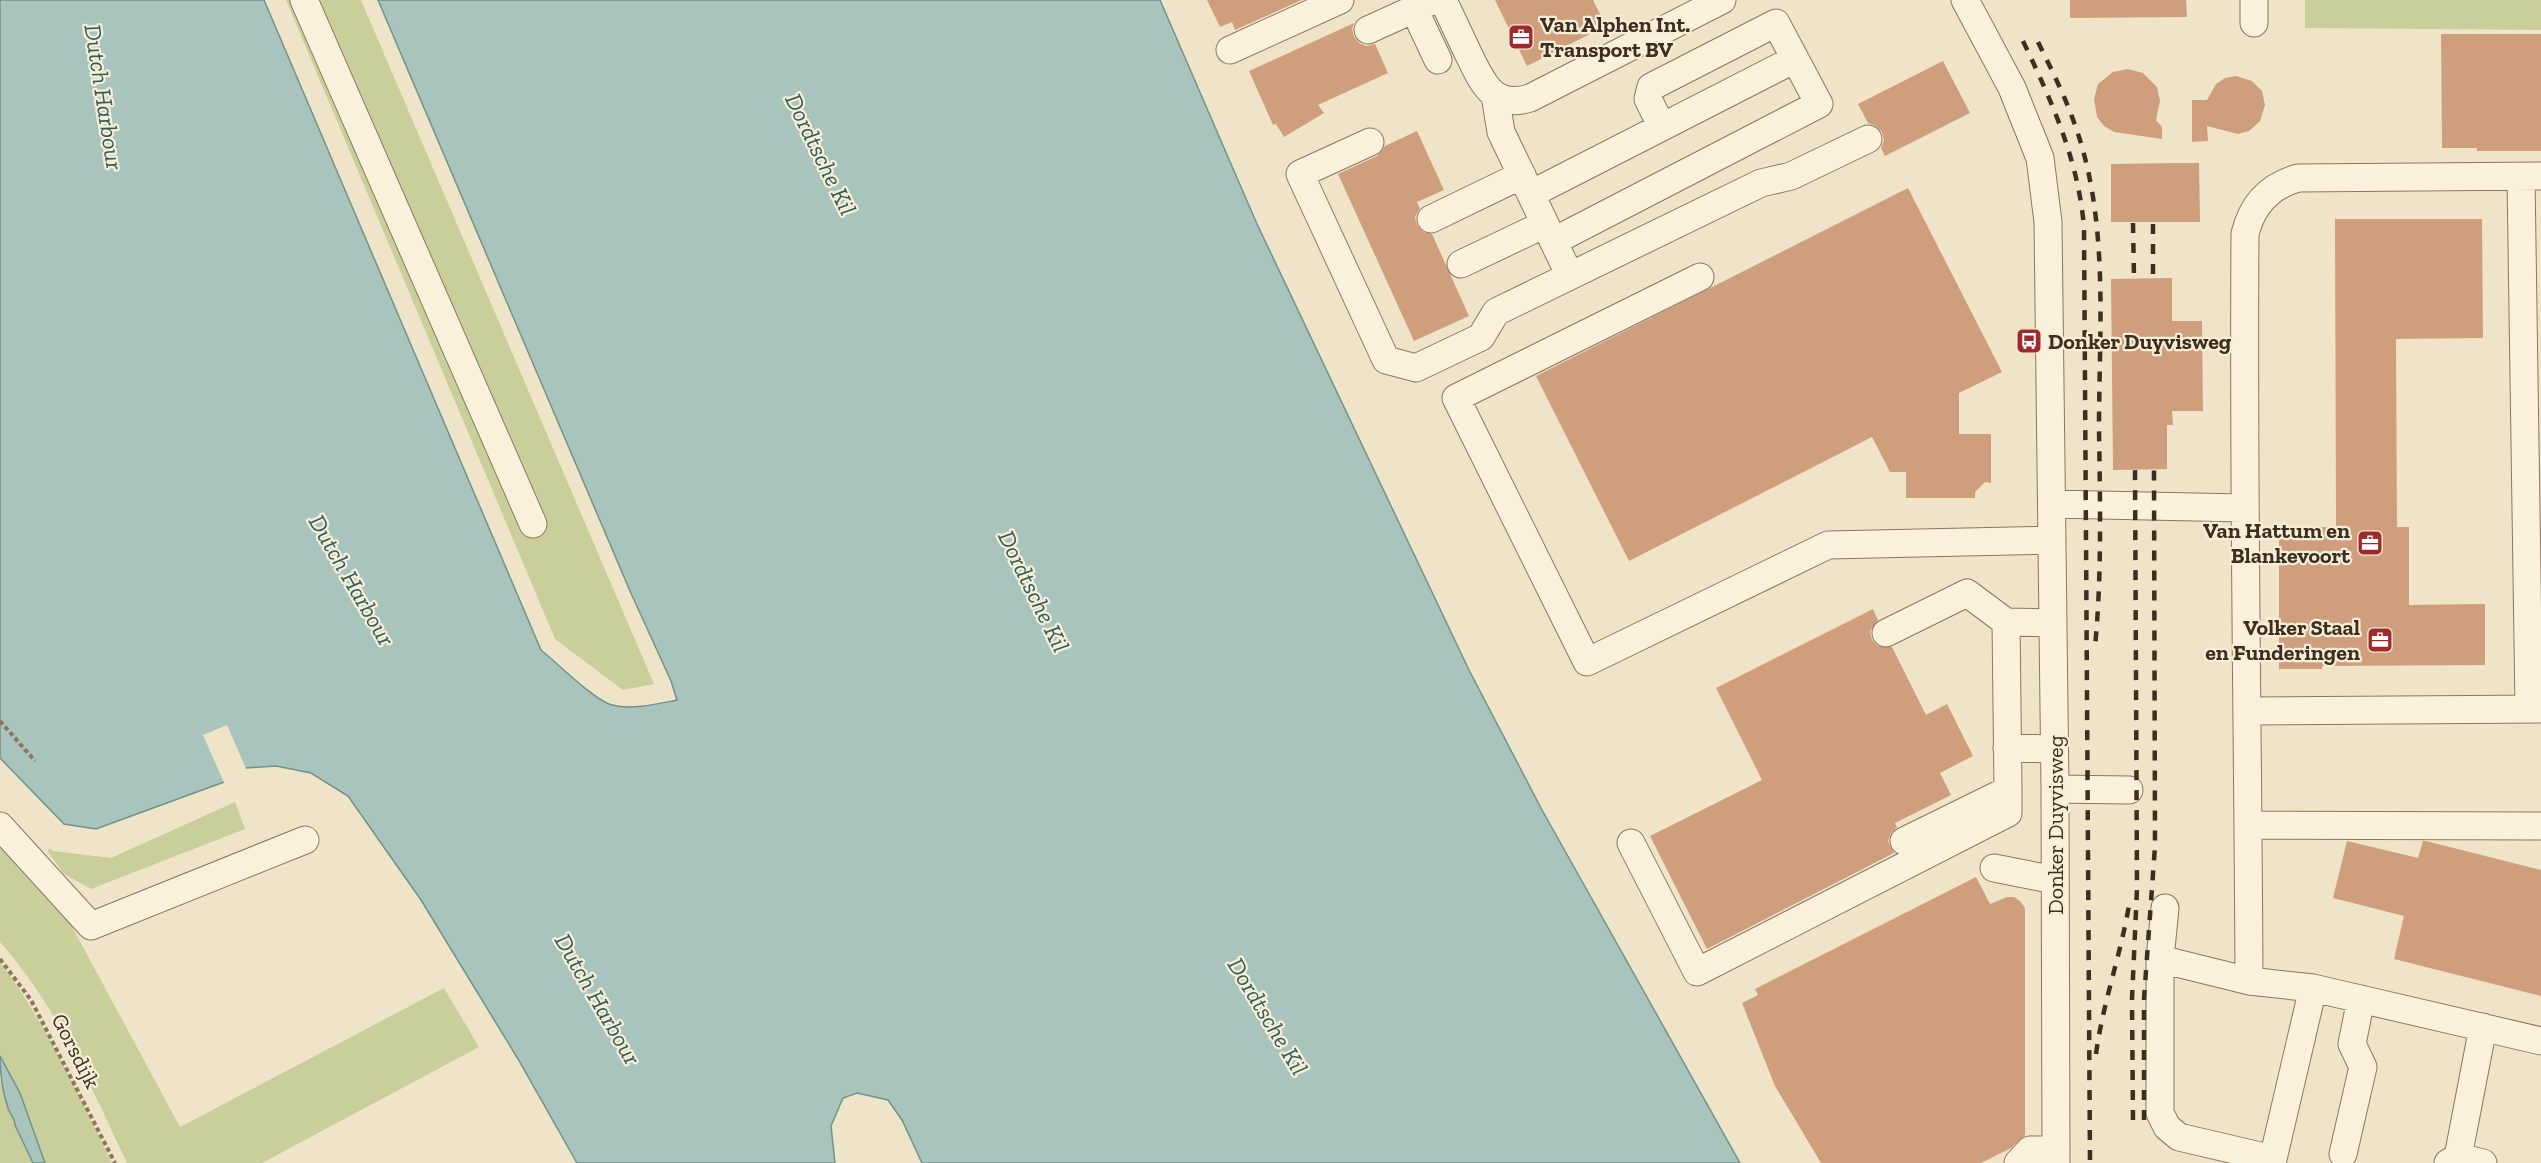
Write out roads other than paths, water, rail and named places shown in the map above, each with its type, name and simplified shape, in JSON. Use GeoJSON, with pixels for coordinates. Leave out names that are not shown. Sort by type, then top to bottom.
{"type":"FeatureCollection","features":[{"type":"Feature","properties":{"kind":"street"},"geometry":{"type":"LineString","coordinates":[[304,0],[533,524]]}},
{"type":"Feature","properties":{"kind":"street"},"geometry":{"type":"LineString","coordinates":[[1230,50],[1340,0]]}},
{"type":"Feature","properties":{"kind":"street"},"geometry":{"type":"LineString","coordinates":[[1443,0],[1482,82],[1495,95],[1512,101],[1530,98],[1722,0]]}},
{"type":"Feature","properties":{"kind":"street","name":"Donker Duyvisweg"},"geometry":{"type":"LineString","coordinates":[[1965,0],[2012,88],[2040,158],[2048,222],[2055,789],[2056,1156]]}},
{"type":"Feature","properties":{"kind":"street"},"geometry":{"type":"LineString","coordinates":[[1368,30],[1424,4],[1438,60]]}},
{"type":"Feature","properties":{"kind":"street"},"geometry":{"type":"LineString","coordinates":[[1461,264],[1549,232],[1818,104],[1776,23],[1651,87],[1648,99],[1662,127]]}},
{"type":"Feature","properties":{"kind":"street"},"geometry":{"type":"LineString","coordinates":[[1431,219],[1526,184],[1662,127],[1795,59]]}},
{"type":"Feature","properties":{"kind":"street"},"geometry":{"type":"LineString","coordinates":[[1495,95],[1501,132],[1570,276]]}},
{"type":"Feature","properties":{"kind":"street"},"geometry":{"type":"LineString","coordinates":[[1370,142],[1300,174],[1386,360],[1416,368],[1481,337],[1496,312],[1761,183],[1791,176],[1868,139]]}},
{"type":"Feature","properties":{"kind":"street"},"geometry":{"type":"LineString","coordinates":[[2248,711],[2535,708],[2531,177],[2308,177],[2278,185],[2260,200],[2253,210],[2245,234],[2243,508],[2248,711],[2249,981]]}},
{"type":"Feature","properties":{"kind":"street"},"geometry":{"type":"LineString","coordinates":[[1700,277],[1456,398],[1587,662],[1828,545],[2052,540]]}},
{"type":"Feature","properties":{"kind":"street"},"geometry":{"type":"LineString","coordinates":[[2052,504],[2243,508]]}},
{"type":"Feature","properties":{"kind":"street"},"geometry":{"type":"LineString","coordinates":[[1886,633],[1967,593],[2006,622],[2053,623]]}},
{"type":"Feature","properties":{"kind":"street"},"geometry":{"type":"LineString","coordinates":[[1631,843],[1697,972],[2008,813],[2006,622]]}},
{"type":"Feature","properties":{"kind":"street"},"geometry":{"type":"LineString","coordinates":[[2007,748],[2054,748]]}},
{"type":"Feature","properties":{"kind":"street"},"geometry":{"type":"LineString","coordinates":[[2055,789],[2129,790]]}},
{"type":"Feature","properties":{"kind":"street"},"geometry":{"type":"LineString","coordinates":[[1904,841],[2008,790]]}},
{"type":"Feature","properties":{"kind":"street"},"geometry":{"type":"LineString","coordinates":[[2248,825],[2541,826]]}},
{"type":"Feature","properties":{"kind":"street"},"geometry":{"type":"LineString","coordinates":[[0,826],[91,926],[305,840]]}},
{"type":"Feature","properties":{"kind":"street"},"geometry":{"type":"LineString","coordinates":[[1994,868],[2055,880]]}},
{"type":"Feature","properties":{"kind":"street"},"geometry":{"type":"LineString","coordinates":[[2164,908],[2160,959],[2160,1105],[2163,1120],[2172,1133],[2187,1140],[2273,1159],[2313,988]]}},
{"type":"Feature","properties":{"kind":"street"},"geometry":{"type":"LineString","coordinates":[[2160,959],[2249,981],[2313,988],[2541,1041]]}},
{"type":"Feature","properties":{"kind":"street"},"geometry":{"type":"LineString","coordinates":[[2343,1154],[2363,1067],[2352,1044],[2361,999]]}},
{"type":"Feature","properties":{"kind":"street"},"geometry":{"type":"LineString","coordinates":[[2463,1161],[2483,1027]]}},
{"type":"Feature","properties":{"kind":"street"},"geometry":{"type":"LineString","coordinates":[[2018,1163],[2030,1150],[2056,1156]]}},
{"type":"Feature","properties":{"kind":"water"},"geometry":{"type":"Polygon","coordinates":[[[0,0],[264,0],[541,650],[605,702],[628,707],[677,700],[671,681],[630,591],[378,0],[1160,0],[1257,224],[1469,670],[1542,810],[1740,1163],[922,1163],[902,1120],[888,1100],[857,1093],[843,1098],[831,1126],[835,1163],[577,1163],[518,1059],[421,900],[348,796],[311,773],[276,766],[246,768],[224,782],[96,829],[64,824],[0,758],[0,0]]]}},
{"type":"Feature","properties":{"kind":"water"},"geometry":{"type":"Polygon","coordinates":[[[0,1056],[20,1093],[45,1163],[33,1163],[15,1125],[4,1095],[0,1056]]]}},
{"type":"Feature","properties":{"kind":"railway"},"geometry":{"type":"LineString","coordinates":[[2023,41],[2044,86],[2070,154],[2084,227],[2090,1163]]}},
{"type":"Feature","properties":{"kind":"railway"},"geometry":{"type":"LineString","coordinates":[[2038,42],[2063,94],[2078,134],[2096,216],[2100,287],[2100,565],[2095,647]]}},
{"type":"Feature","properties":{"kind":"railway"},"geometry":{"type":"LineString","coordinates":[[2133,223],[2134,278]]}},
{"type":"Feature","properties":{"kind":"railway"},"geometry":{"type":"LineString","coordinates":[[2153,224],[2153,278]]}},
{"type":"Feature","properties":{"kind":"railway"},"geometry":{"type":"LineString","coordinates":[[2133,1120],[2132,999],[2137,889],[2135,469]]}},
{"type":"Feature","properties":{"kind":"railway"},"geometry":{"type":"LineString","coordinates":[[2144,1120],[2144,999],[2155,846],[2154,469]]}},
{"type":"Feature","properties":{"kind":"railway"},"geometry":{"type":"LineString","coordinates":[[2096,1054],[2130,899]]}},
{"type":"Feature","properties":{"kind":"place","name":"Van Alphen Int. Transport BV"},"geometry":{"type":"Point","coordinates":[1521,37]}},
{"type":"Feature","properties":{"kind":"place","name":"Donker Duyvisweg"},"geometry":{"type":"Point","coordinates":[2029,341]}},
{"type":"Feature","properties":{"kind":"place","name":"Van Hattum en Blankevoort"},"geometry":{"type":"Point","coordinates":[2370,543]}},
{"type":"Feature","properties":{"kind":"place","name":"Volker Staal en Funderingen"},"geometry":{"type":"Point","coordinates":[2380,640]}},
{"type":"Feature","properties":{"kind":"water label","name":"Dutch Harbour"},"geometry":{"type":"Point","coordinates":[104,97]}},
{"type":"Feature","properties":{"kind":"water label","name":"Dordtsche Kil"},"geometry":{"type":"Point","coordinates":[821,154]}},
{"type":"Feature","properties":{"kind":"water label","name":"Dutch Harbour"},"geometry":{"type":"Point","coordinates":[352,580]}},
{"type":"Feature","properties":{"kind":"water label","name":"Dordtsche Kil"},"geometry":{"type":"Point","coordinates":[1034,591]}},
{"type":"Feature","properties":{"kind":"water label","name":"Dutch Harbour"},"geometry":{"type":"Point","coordinates":[598,999]}},
{"type":"Feature","properties":{"kind":"water label","name":"Dordtsche Kil"},"geometry":{"type":"Point","coordinates":[1268,1016]}}]}
